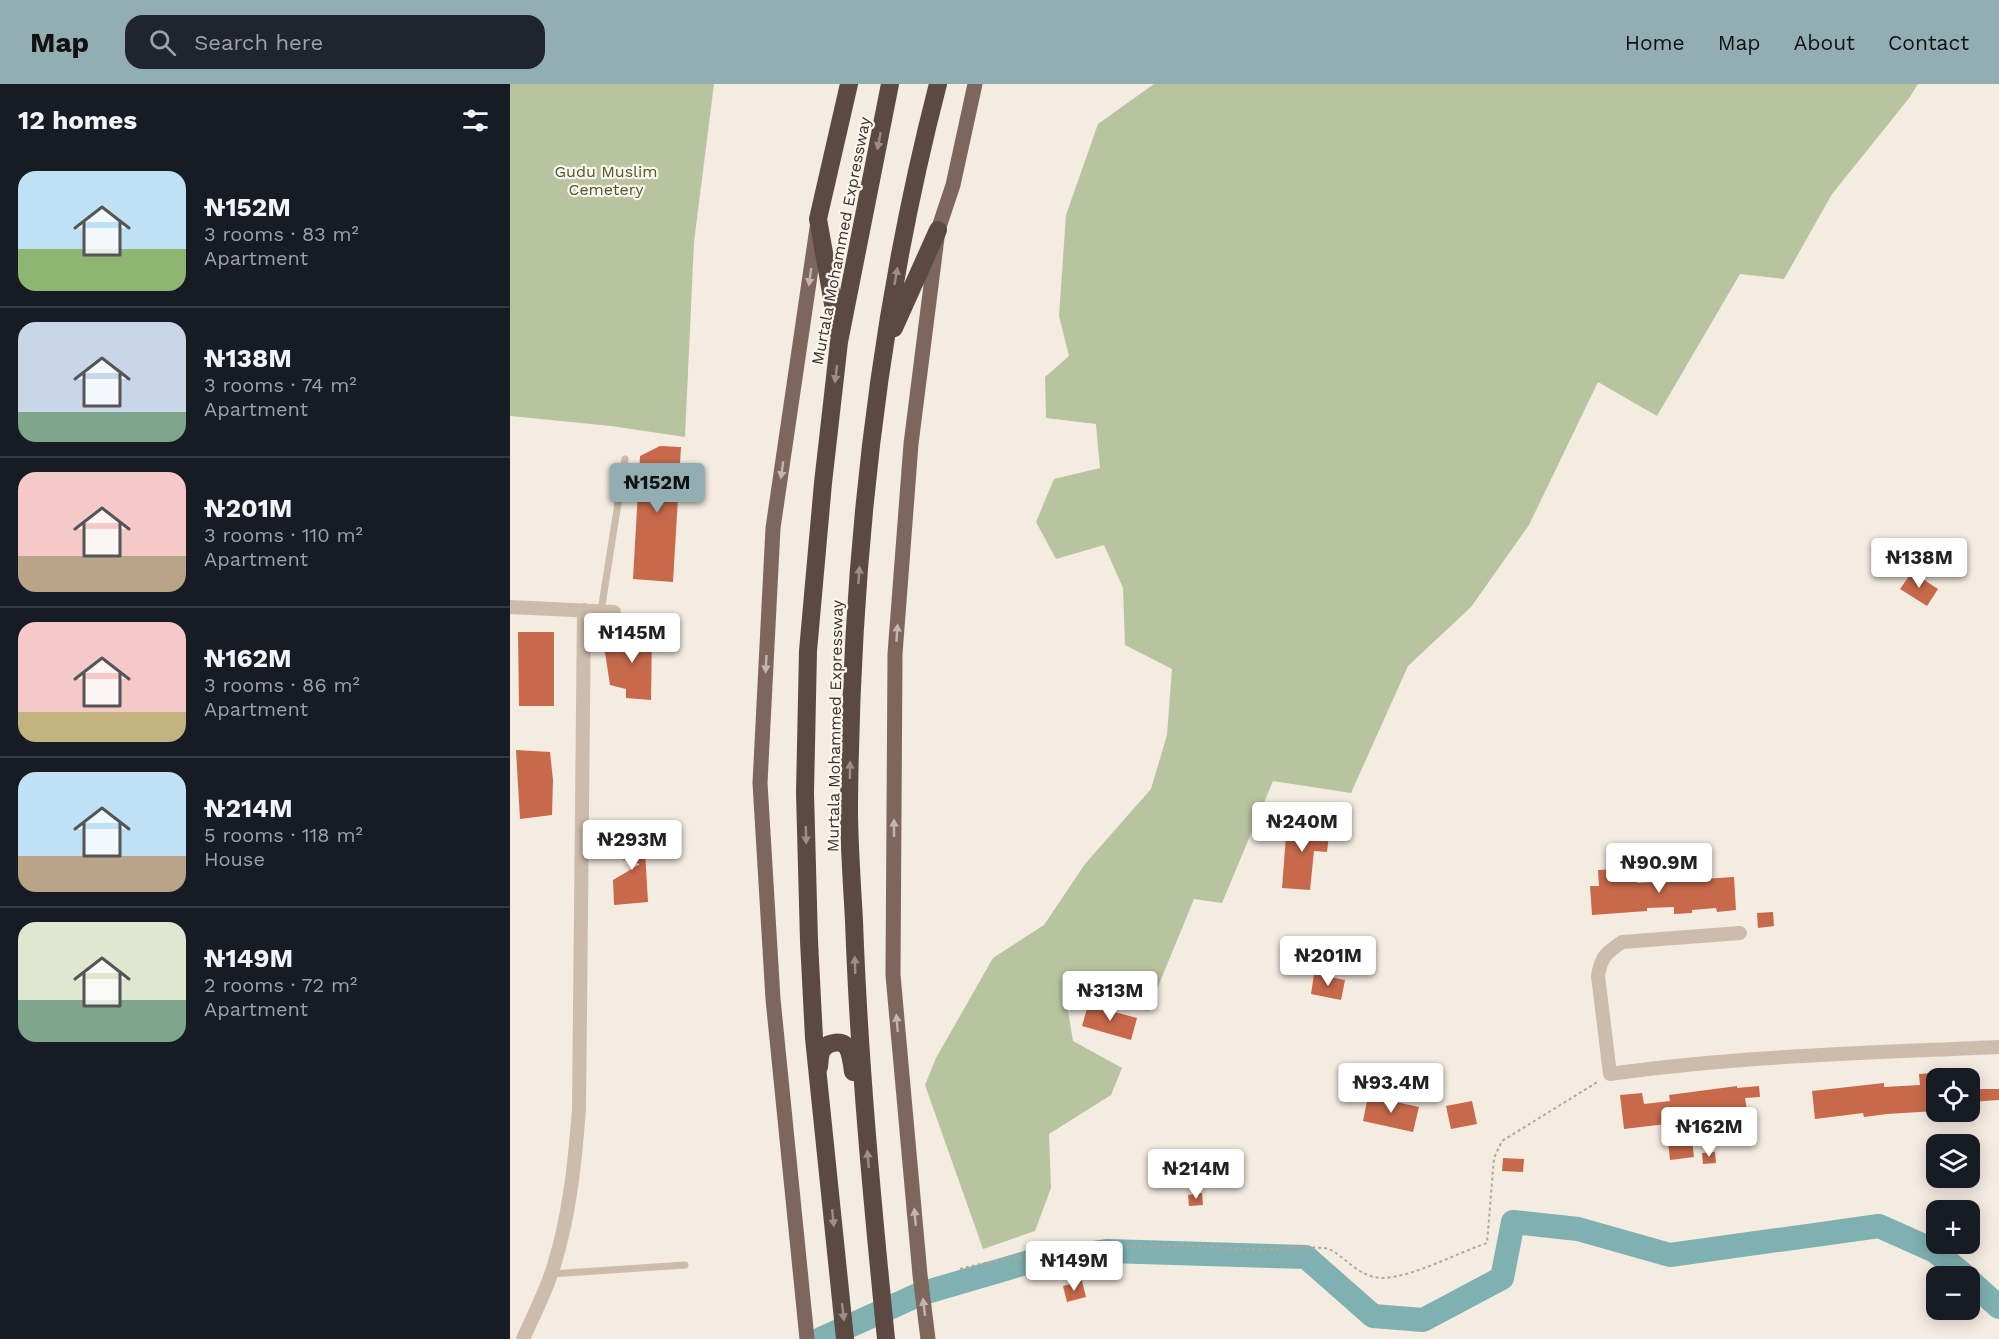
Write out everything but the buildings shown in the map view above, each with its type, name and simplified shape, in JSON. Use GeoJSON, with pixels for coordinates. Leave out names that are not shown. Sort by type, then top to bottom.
{"type":"FeatureCollection","features":[{"type":"Feature","properties":{"kind":"highway","name":"Murtala Mohammed Expressway"},"geometry":{"type":"LineString","coordinates":[[818,219],[849,84]]}},
{"type":"Feature","properties":{"kind":"highway","name":"Murtala Mohammed Expressway"},"geometry":{"type":"LineString","coordinates":[[845,1339],[814,1038],[805,794],[808,651],[823,483],[839,342],[890,84]]}},
{"type":"Feature","properties":{"kind":"highway","name":"Murtala Mohammed Expressway"},"geometry":{"type":"LineString","coordinates":[[886,1339],[858,1033],[849,810],[853,659],[862,537],[883,354],[916,169],[938,84]]}},
{"type":"Feature","properties":{"kind":"highway"},"geometry":{"type":"LineString","coordinates":[[818,219],[839,342]]}},
{"type":"Feature","properties":{"kind":"highway"},"geometry":{"type":"LineString","coordinates":[[883,354],[938,230]]}},
{"type":"Feature","properties":{"kind":"highway"},"geometry":{"type":"LineString","coordinates":[[818,1083],[822,1050],[832,1044],[844,1044],[851,1059],[857,1107],[866,1132]]}},
{"type":"Feature","properties":{"kind":"main road"},"geometry":{"type":"LineString","coordinates":[[928,1339],[920,1275],[893,975],[895,654],[911,444],[938,230],[952,185],[975,84]]}},
{"type":"Feature","properties":{"kind":"main road","name":"Murtala Mohammed Expressway"},"geometry":{"type":"LineString","coordinates":[[807,1339],[773,999],[760,783],[773,528],[818,219]]}},
{"type":"Feature","properties":{"kind":"street"},"geometry":{"type":"LineString","coordinates":[[510,607],[608,612]]}},
{"type":"Feature","properties":{"kind":"street"},"geometry":{"type":"LineString","coordinates":[[523,1339],[551,1274],[568,1212],[575,1163],[579,1109],[584,610]]}},
{"type":"Feature","properties":{"kind":"street"},"geometry":{"type":"LineString","coordinates":[[1740,933],[1622,942],[1609,950],[1601,960],[1598,976],[1610,1074],[1679,1065],[1999,1047]]}},
{"type":"Feature","properties":{"kind":"lane"},"geometry":{"type":"LineString","coordinates":[[608,612],[625,459]]}},
{"type":"Feature","properties":{"kind":"lane"},"geometry":{"type":"LineString","coordinates":[[551,1274],[685,1265]]}},
{"type":"Feature","properties":{"kind":"path"},"geometry":{"type":"LineString","coordinates":[[960,1269],[1031,1254],[1177,1245],[1247,1249],[1327,1248],[1372,1277],[1385,1278],[1419,1269],[1487,1244],[1494,1158],[1502,1142],[1610,1074]]}},
{"type":"Feature","properties":{"kind":"green space","name":"Gudu Muslim Cemetery"},"geometry":{"type":"Polygon","coordinates":[[[510,84],[714,84],[694,242],[685,437],[611,426],[510,416],[510,84]]]}},
{"type":"Feature","properties":{"kind":"green space"},"geometry":{"type":"Polygon","coordinates":[[[1154,84],[1918,84],[1832,194],[1784,279],[1740,274],[1657,416],[1598,382],[1529,525],[1471,607],[1408,666],[1351,793],[1273,781],[1222,903],[1194,899],[1148,1011],[1065,993],[1073,1041],[1122,1068],[1111,1095],[1049,1134],[1051,1188],[1035,1231],[983,1249],[925,1085],[936,1058],[993,958],[1044,925],[1085,864],[1151,789],[1167,735],[1172,669],[1125,645],[1123,588],[1104,545],[1056,559],[1036,522],[1054,479],[1100,468],[1096,424],[1046,418],[1045,377],[1069,356],[1059,316],[1066,215],[1098,124],[1154,84]]]}},
{"type":"Feature","properties":{"kind":"waterway"},"geometry":{"type":"LineString","coordinates":[[821,1339],[920,1294],[1029,1262],[1108,1251],[1306,1257],[1373,1316],[1423,1320],[1502,1278],[1513,1222],[1578,1229],[1670,1255],[1879,1226],[1935,1251],[1953,1266]]}},
{"type":"Feature","properties":{"kind":"waterway"},"geometry":{"type":"LineString","coordinates":[[1980,1290],[1999,1307]]}}]}
